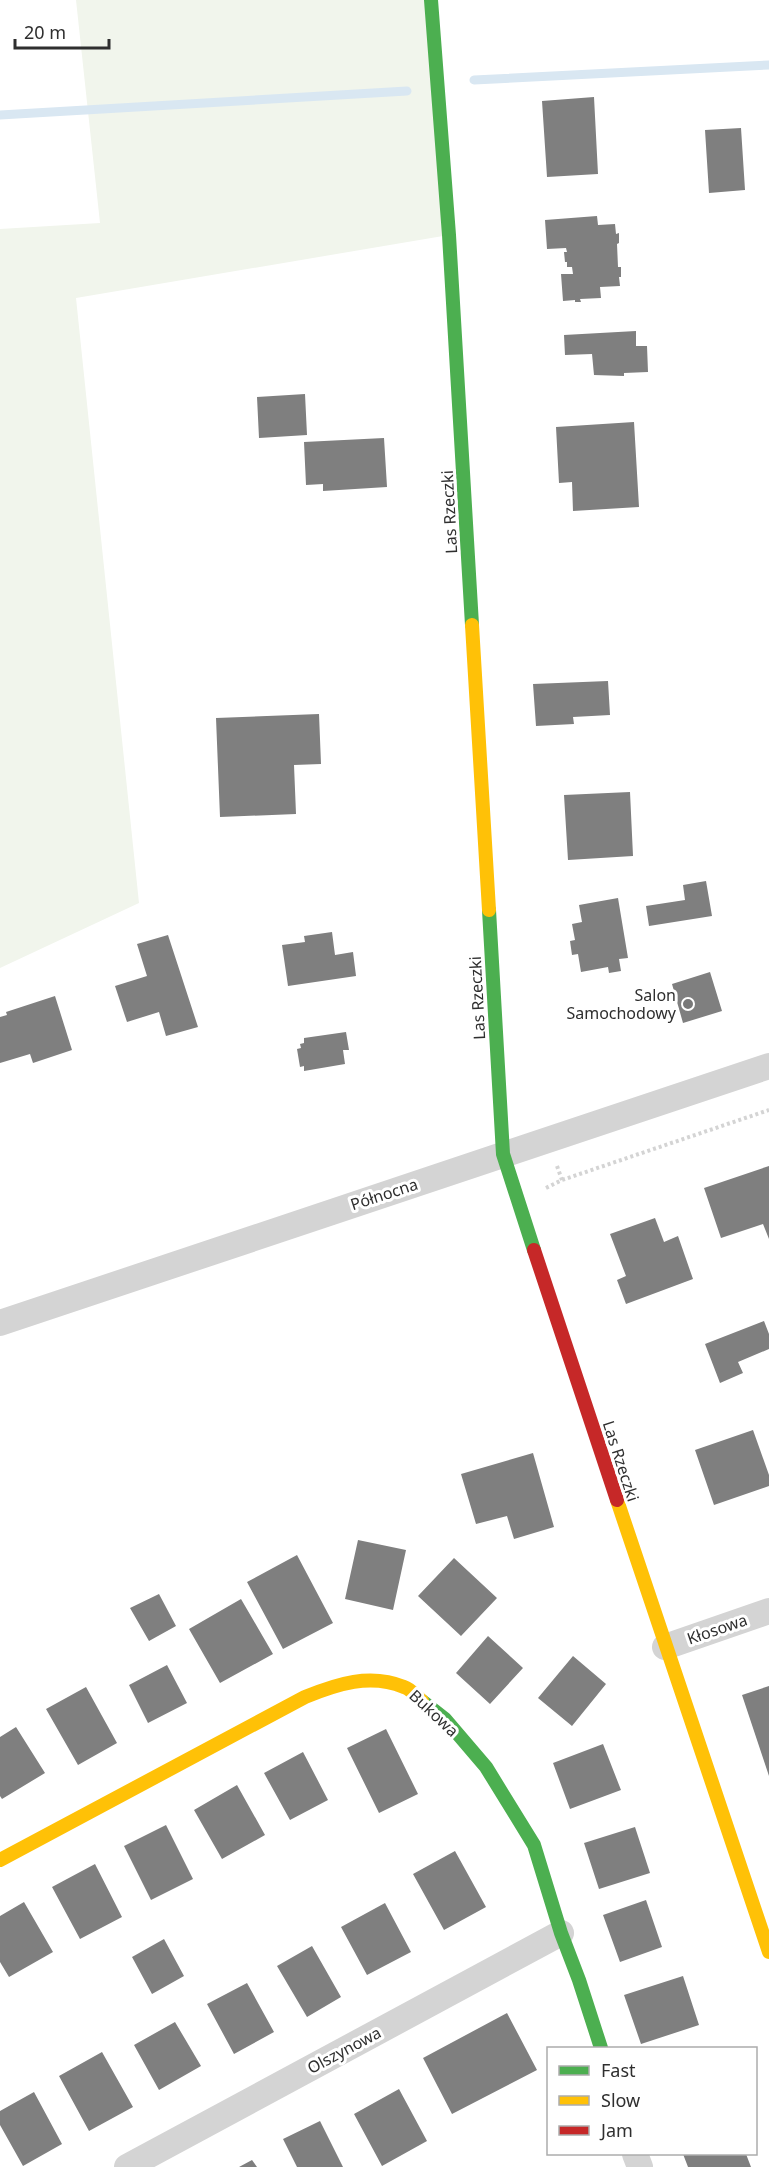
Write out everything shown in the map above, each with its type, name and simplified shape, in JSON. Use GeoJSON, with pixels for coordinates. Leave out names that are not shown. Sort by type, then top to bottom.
{"type":"FeatureCollection","features":[{"type":"Feature","properties":{"kind":"street","name":"Las Rzeczki"},"geometry":{"type":"LineString","coordinates":[[431,0],[451,258],[503,1154],[665,1647],[769,1952]]}},
{"type":"Feature","properties":{"kind":"street","name":"Północna"},"geometry":{"type":"LineString","coordinates":[[0,1323],[769,1066]]}},
{"type":"Feature","properties":{"kind":"street","name":"Kłosowa"},"geometry":{"type":"LineString","coordinates":[[665,1647],[769,1611]]}},
{"type":"Feature","properties":{"kind":"street","name":"Bukowa"},"geometry":{"type":"LineString","coordinates":[[0,1860],[305,1696],[338,1684],[368,1679],[405,1687],[445,1719],[486,1767],[534,1845],[561,1933],[601,2047]]}},
{"type":"Feature","properties":{"kind":"street","name":"Olszynowa"},"geometry":{"type":"LineString","coordinates":[[127,2167],[561,1933]]}},
{"type":"Feature","properties":{"kind":"path"},"geometry":{"type":"LineString","coordinates":[[562,1180],[769,1110]]}},
{"type":"Feature","properties":{"kind":"shaded area"},"geometry":{"type":"Polygon","coordinates":[[[76,0],[431,0],[449,235],[76,298],[139,903],[0,968],[0,229],[100,223],[76,0]]]}},
{"type":"Feature","properties":{"kind":"building"},"geometry":{"type":"Polygon","coordinates":[[[594,97],[598,174],[547,177],[542,101],[594,97]]]}},
{"type":"Feature","properties":{"kind":"building"},"geometry":{"type":"Polygon","coordinates":[[[741,128],[745,190],[709,193],[705,130],[741,128]]]}},
{"type":"Feature","properties":{"kind":"building"},"geometry":{"type":"Polygon","coordinates":[[[597,216],[598,225],[615,224],[616,234],[619,233],[617,244],[618,267],[621,267],[620,286],[600,287],[601,298],[580,299],[581,302],[563,301],[561,274],[573,274],[572,267],[567,267],[567,262],[565,262],[566,248],[547,249],[545,220],[597,216]]]}},
{"type":"Feature","properties":{"kind":"building"},"geometry":{"type":"Polygon","coordinates":[[[636,331],[636,346],[647,346],[648,372],[624,373],[624,376],[594,375],[592,354],[565,355],[564,335],[636,331]]]}},
{"type":"Feature","properties":{"kind":"building"},"geometry":{"type":"Polygon","coordinates":[[[305,394],[307,435],[259,438],[257,397],[305,394]]]}},
{"type":"Feature","properties":{"kind":"building"},"geometry":{"type":"Polygon","coordinates":[[[634,422],[639,507],[573,511],[572,482],[559,483],[556,427],[634,422]]]}},
{"type":"Feature","properties":{"kind":"building"},"geometry":{"type":"Polygon","coordinates":[[[384,438],[387,487],[323,491],[323,484],[306,485],[304,442],[384,438]]]}},
{"type":"Feature","properties":{"kind":"building"},"geometry":{"type":"Polygon","coordinates":[[[608,681],[610,715],[573,717],[574,724],[536,726],[533,684],[608,681]]]}},
{"type":"Feature","properties":{"kind":"building"},"geometry":{"type":"Polygon","coordinates":[[[319,714],[321,764],[294,765],[296,814],[220,817],[216,718],[319,714]]]}},
{"type":"Feature","properties":{"kind":"building"},"geometry":{"type":"Polygon","coordinates":[[[630,792],[633,856],[568,860],[564,795],[630,792]]]}},
{"type":"Feature","properties":{"kind":"building"},"geometry":{"type":"Polygon","coordinates":[[[706,881],[712,916],[649,926],[646,906],[685,900],[683,885],[706,881]]]}},
{"type":"Feature","properties":{"kind":"building"},"geometry":{"type":"Polygon","coordinates":[[[618,898],[628,958],[619,959],[621,971],[609,973],[608,967],[581,972],[578,954],[572,955],[570,941],[575,940],[572,924],[582,922],[579,905],[618,898]]]}},
{"type":"Feature","properties":{"kind":"building"},"geometry":{"type":"Polygon","coordinates":[[[332,932],[335,955],[353,952],[356,976],[288,986],[282,945],[305,942],[304,936],[332,932]]]}},
{"type":"Feature","properties":{"kind":"building"},"geometry":{"type":"Polygon","coordinates":[[[168,935],[198,1027],[166,1036],[159,1012],[127,1022],[115,986],[147,976],[137,944],[168,935]]]}},
{"type":"Feature","properties":{"kind":"building"},"geometry":{"type":"Polygon","coordinates":[[[710,972],[722,1011],[683,1023],[672,984],[710,972]]]}},
{"type":"Feature","properties":{"kind":"building"},"geometry":{"type":"Polygon","coordinates":[[[55,996],[72,1050],[33,1063],[30,1054],[0,1063],[0,1017],[7,1015],[6,1012],[55,996]]]}},
{"type":"Feature","properties":{"kind":"building"},"geometry":{"type":"Polygon","coordinates":[[[346,1032],[349,1050],[343,1050],[345,1064],[304,1071],[304,1066],[300,1067],[297,1049],[301,1048],[300,1044],[304,1043],[304,1038],[346,1032]]]}},
{"type":"Feature","properties":{"kind":"building"},"geometry":{"type":"Polygon","coordinates":[[[769,1166],[769,1239],[763,1224],[721,1238],[704,1188],[769,1166]]]}},
{"type":"Feature","properties":{"kind":"building"},"geometry":{"type":"Polygon","coordinates":[[[655,1218],[664,1242],[678,1236],[693,1279],[626,1304],[617,1280],[626,1276],[610,1234],[655,1218]]]}},
{"type":"Feature","properties":{"kind":"building"},"geometry":{"type":"Polygon","coordinates":[[[764,1321],[769,1334],[769,1349],[738,1362],[743,1373],[720,1383],[705,1344],[764,1321]]]}},
{"type":"Feature","properties":{"kind":"building"},"geometry":{"type":"Polygon","coordinates":[[[753,1430],[769,1475],[769,1486],[714,1505],[695,1450],[753,1430]]]}},
{"type":"Feature","properties":{"kind":"building"},"geometry":{"type":"Polygon","coordinates":[[[533,1453],[554,1527],[514,1539],[507,1516],[476,1524],[461,1474],[533,1453]]]}},
{"type":"Feature","properties":{"kind":"building"},"geometry":{"type":"Polygon","coordinates":[[[358,1540],[406,1550],[393,1610],[345,1599],[358,1540]]]}},
{"type":"Feature","properties":{"kind":"building"},"geometry":{"type":"Polygon","coordinates":[[[297,1555],[333,1623],[283,1649],[247,1582],[297,1555]]]}},
{"type":"Feature","properties":{"kind":"building"},"geometry":{"type":"Polygon","coordinates":[[[454,1558],[497,1598],[461,1636],[418,1596],[454,1558]]]}},
{"type":"Feature","properties":{"kind":"building"},"geometry":{"type":"Polygon","coordinates":[[[159,1594],[176,1626],[149,1641],[130,1608],[159,1594]]]}},
{"type":"Feature","properties":{"kind":"building"},"geometry":{"type":"Polygon","coordinates":[[[241,1599],[273,1654],[220,1683],[189,1629],[241,1599]]]}},
{"type":"Feature","properties":{"kind":"building"},"geometry":{"type":"Polygon","coordinates":[[[488,1636],[523,1668],[490,1704],[456,1673],[488,1636]]]}},
{"type":"Feature","properties":{"kind":"building"},"geometry":{"type":"Polygon","coordinates":[[[573,1656],[606,1684],[572,1726],[538,1698],[573,1656]]]}},
{"type":"Feature","properties":{"kind":"building"},"geometry":{"type":"Polygon","coordinates":[[[167,1665],[187,1703],[148,1723],[129,1685],[167,1665]]]}},
{"type":"Feature","properties":{"kind":"building"},"geometry":{"type":"Polygon","coordinates":[[[769,1686],[769,1776],[742,1695],[769,1686]]]}},
{"type":"Feature","properties":{"kind":"building"},"geometry":{"type":"Polygon","coordinates":[[[86,1687],[117,1743],[78,1765],[46,1709],[86,1687]]]}},
{"type":"Feature","properties":{"kind":"building"},"geometry":{"type":"Polygon","coordinates":[[[16,1727],[45,1773],[2,1799],[0,1796],[0,1737],[16,1727]]]}},
{"type":"Feature","properties":{"kind":"building"},"geometry":{"type":"Polygon","coordinates":[[[386,1729],[418,1794],[379,1813],[347,1748],[386,1729]]]}},
{"type":"Feature","properties":{"kind":"building"},"geometry":{"type":"Polygon","coordinates":[[[603,1744],[621,1790],[570,1809],[553,1763],[603,1744]]]}},
{"type":"Feature","properties":{"kind":"building"},"geometry":{"type":"Polygon","coordinates":[[[303,1752],[328,1800],[290,1820],[264,1773],[303,1752]]]}},
{"type":"Feature","properties":{"kind":"building"},"geometry":{"type":"Polygon","coordinates":[[[237,1785],[265,1835],[222,1859],[194,1810],[237,1785]]]}},
{"type":"Feature","properties":{"kind":"building"},"geometry":{"type":"Polygon","coordinates":[[[166,1825],[193,1879],[151,1900],[124,1846],[166,1825]]]}},
{"type":"Feature","properties":{"kind":"building"},"geometry":{"type":"Polygon","coordinates":[[[635,1827],[650,1873],[599,1889],[584,1843],[635,1827]]]}},
{"type":"Feature","properties":{"kind":"building"},"geometry":{"type":"Polygon","coordinates":[[[455,1851],[486,1907],[444,1930],[413,1874],[455,1851]]]}},
{"type":"Feature","properties":{"kind":"building"},"geometry":{"type":"Polygon","coordinates":[[[95,1864],[122,1917],[80,1939],[52,1887],[95,1864]]]}},
{"type":"Feature","properties":{"kind":"building"},"geometry":{"type":"Polygon","coordinates":[[[646,1900],[662,1947],[620,1962],[603,1915],[646,1900]]]}},
{"type":"Feature","properties":{"kind":"building"},"geometry":{"type":"Polygon","coordinates":[[[24,1902],[53,1952],[9,1977],[0,1962],[0,1916],[24,1902]]]}},
{"type":"Feature","properties":{"kind":"building"},"geometry":{"type":"Polygon","coordinates":[[[385,1903],[411,1952],[367,1975],[341,1927],[385,1903]]]}},
{"type":"Feature","properties":{"kind":"building"},"geometry":{"type":"Polygon","coordinates":[[[164,1939],[184,1976],[152,1994],[132,1957],[164,1939]]]}},
{"type":"Feature","properties":{"kind":"building"},"geometry":{"type":"Polygon","coordinates":[[[312,1946],[341,1997],[307,2017],[277,1966],[312,1946]]]}},
{"type":"Feature","properties":{"kind":"building"},"geometry":{"type":"Polygon","coordinates":[[[683,1976],[699,2025],[641,2044],[624,1995],[683,1976]]]}},
{"type":"Feature","properties":{"kind":"building"},"geometry":{"type":"Polygon","coordinates":[[[247,1983],[274,2032],[234,2054],[207,2004],[247,1983]]]}},
{"type":"Feature","properties":{"kind":"building"},"geometry":{"type":"Polygon","coordinates":[[[507,2013],[537,2070],[452,2114],[423,2058],[507,2013]]]}},
{"type":"Feature","properties":{"kind":"building"},"geometry":{"type":"Polygon","coordinates":[[[175,2022],[201,2066],[159,2090],[134,2045],[175,2022]]]}},
{"type":"Feature","properties":{"kind":"building"},"geometry":{"type":"Polygon","coordinates":[[[102,2052],[133,2107],[89,2131],[59,2076],[102,2052]]]}},
{"type":"Feature","properties":{"kind":"building"},"geometry":{"type":"Polygon","coordinates":[[[399,2089],[427,2141],[382,2166],[354,2114],[399,2089]]]}},
{"type":"Feature","properties":{"kind":"building"},"geometry":{"type":"Polygon","coordinates":[[[34,2092],[62,2144],[23,2166],[0,2125],[0,2111],[34,2092]]]}},
{"type":"Feature","properties":{"kind":"building"},"geometry":{"type":"Polygon","coordinates":[[[320,2121],[343,2167],[297,2167],[283,2139],[320,2121]]]}},
{"type":"Feature","properties":{"kind":"building"},"geometry":{"type":"Polygon","coordinates":[[[683,2155],[746,2155],[751,2167],[688,2167],[683,2155]]]}},
{"type":"Feature","properties":{"kind":"building"},"geometry":{"type":"Polygon","coordinates":[[[252,2160],[257,2167],[239,2167],[252,2160]]]}},
{"type":"Feature","properties":{"kind":"waterway"},"geometry":{"type":"LineString","coordinates":[[474,80],[769,65]]}},
{"type":"Feature","properties":{"kind":"waterway"},"geometry":{"type":"LineString","coordinates":[[0,115],[407,91]]}},
{"type":"Feature","properties":{"kind":"traffic: fast"},"geometry":{"type":"LineString","coordinates":[[431,0],[449,235],[472,625]]}},
{"type":"Feature","properties":{"kind":"traffic: fast"},"geometry":{"type":"LineString","coordinates":[[489,910],[503,1154],[534,1250]]}},
{"type":"Feature","properties":{"kind":"traffic: fast"},"geometry":{"type":"LineString","coordinates":[[422,1701],[445,1719],[486,1767],[534,1845],[561,1933],[601,2047]]}},
{"type":"Feature","properties":{"kind":"traffic: slow"},"geometry":{"type":"LineString","coordinates":[[472,625],[489,910]]}},
{"type":"Feature","properties":{"kind":"traffic: slow"},"geometry":{"type":"LineString","coordinates":[[617,1500],[769,1952]]}},
{"type":"Feature","properties":{"kind":"traffic: slow"},"geometry":{"type":"LineString","coordinates":[[0,1860],[317,1692],[341,1684],[379,1681],[407,1688],[422,1701]]}},
{"type":"Feature","properties":{"kind":"traffic: jam"},"geometry":{"type":"LineString","coordinates":[[534,1250],[617,1500]]}},
{"type":"Feature","properties":{"kind":"place","name":"Salon Samochodowy"},"geometry":{"type":"Point","coordinates":[688,1004]}}]}
